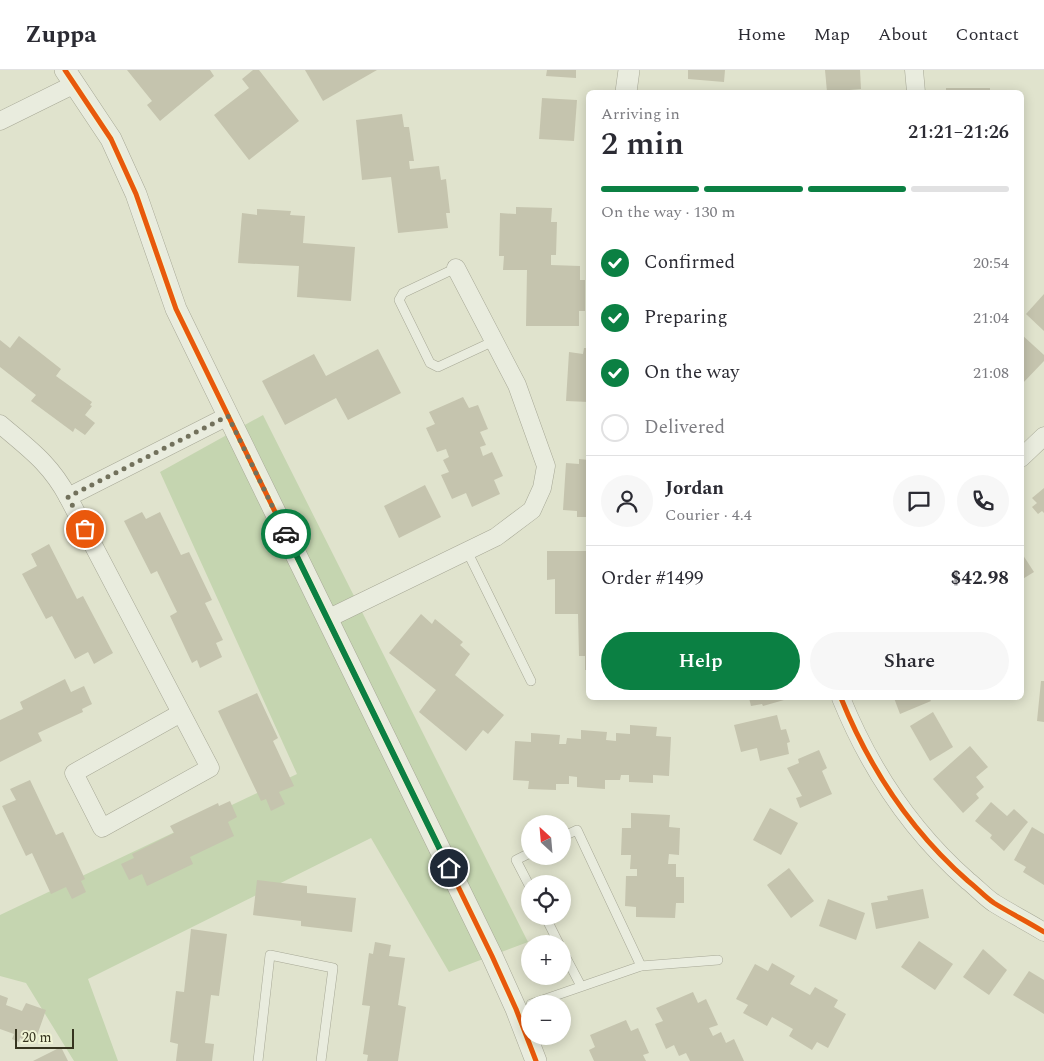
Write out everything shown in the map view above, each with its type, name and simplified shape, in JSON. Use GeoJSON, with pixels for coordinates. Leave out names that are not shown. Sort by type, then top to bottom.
{"type":"FeatureCollection","features":[{"type":"Feature","properties":{"kind":"street"},"geometry":{"type":"LineString","coordinates":[[626,90],[629,70]]}},
{"type":"Feature","properties":{"kind":"street"},"geometry":{"type":"LineString","coordinates":[[914,70],[916,90]]}},
{"type":"Feature","properties":{"kind":"street"},"geometry":{"type":"LineString","coordinates":[[0,121],[70,77],[111,138],[136,194],[176,309],[327,619],[521,996]]}},
{"type":"Feature","properties":{"kind":"street"},"geometry":{"type":"LineString","coordinates":[[327,619],[496,536],[532,510],[542,488],[546,466],[517,385],[456,268]]}},
{"type":"Feature","properties":{"kind":"street"},"geometry":{"type":"LineString","coordinates":[[68,497],[228,416]]}},
{"type":"Feature","properties":{"kind":"street"},"geometry":{"type":"LineString","coordinates":[[0,424],[50,467],[68,497],[210,768],[102,828],[74,774],[181,713]]}},
{"type":"Feature","properties":{"kind":"street"},"geometry":{"type":"LineString","coordinates":[[1024,455],[1044,436]]}},
{"type":"Feature","properties":{"kind":"street"},"geometry":{"type":"LineString","coordinates":[[842,700],[853,727],[876,769],[904,811],[934,847],[993,902],[1044,932]]}},
{"type":"Feature","properties":{"kind":"street"},"geometry":{"type":"LineString","coordinates":[[533,1045],[536,1061]]}},
{"type":"Feature","properties":{"kind":"lane"},"geometry":{"type":"LineString","coordinates":[[456,268],[403,293],[399,300],[430,363],[438,368],[494,341]]}},
{"type":"Feature","properties":{"kind":"lane"},"geometry":{"type":"LineString","coordinates":[[467,551],[531,681]]}},
{"type":"Feature","properties":{"kind":"lane"},"geometry":{"type":"LineString","coordinates":[[571,833],[577,830],[641,966]]}},
{"type":"Feature","properties":{"kind":"lane"},"geometry":{"type":"LineString","coordinates":[[521,858],[516,860],[524,875]]}},
{"type":"Feature","properties":{"kind":"lane"},"geometry":{"type":"LineString","coordinates":[[258,1061],[270,955],[333,968],[321,1061]]}},
{"type":"Feature","properties":{"kind":"lane"},"geometry":{"type":"LineString","coordinates":[[556,995],[641,966],[718,960]]}},
{"type":"Feature","properties":{"kind":"lane"},"geometry":{"type":"LineString","coordinates":[[571,967],[581,986]]}},
{"type":"Feature","properties":{"kind":"green space"},"geometry":{"type":"Polygon","coordinates":[[[263,415],[524,935],[521,935],[521,945],[449,972],[371,838],[88,979],[118,1061],[74,1061],[26,983],[0,976],[0,915],[297,774],[160,472],[263,415]]]}},
{"type":"Feature","properties":{"kind":"building"},"geometry":{"type":"Polygon","coordinates":[[[127,70],[210,70],[214,76],[160,121],[147,105],[152,101],[127,70]]]}},
{"type":"Feature","properties":{"kind":"building"},"geometry":{"type":"Polygon","coordinates":[[[253,70],[259,70],[299,121],[249,160],[214,115],[249,88],[242,79],[253,70]]]}},
{"type":"Feature","properties":{"kind":"building"},"geometry":{"type":"Polygon","coordinates":[[[305,70],[377,70],[323,101],[305,70]]]}},
{"type":"Feature","properties":{"kind":"building"},"geometry":{"type":"Polygon","coordinates":[[[547,70],[576,70],[576,78],[546,76],[547,70]]]}},
{"type":"Feature","properties":{"kind":"building"},"geometry":{"type":"Polygon","coordinates":[[[688,70],[725,70],[724,82],[688,79],[688,70]]]}},
{"type":"Feature","properties":{"kind":"building"},"geometry":{"type":"Polygon","coordinates":[[[825,70],[860,70],[861,89],[827,90],[825,70]]]}},
{"type":"Feature","properties":{"kind":"building"},"geometry":{"type":"Polygon","coordinates":[[[946,88],[990,88],[990,90],[946,90],[946,88]]]}},
{"type":"Feature","properties":{"kind":"building"},"geometry":{"type":"Polygon","coordinates":[[[542,98],[577,100],[574,141],[539,139],[542,98]]]}},
{"type":"Feature","properties":{"kind":"building"},"geometry":{"type":"Polygon","coordinates":[[[402,114],[404,127],[409,127],[414,161],[409,161],[410,169],[439,166],[441,180],[446,179],[450,213],[446,213],[448,228],[398,233],[391,177],[362,180],[356,120],[402,114]]]}},
{"type":"Feature","properties":{"kind":"building"},"geometry":{"type":"Polygon","coordinates":[[[516,207],[552,208],[551,222],[557,222],[556,255],[551,255],[551,265],[580,266],[580,280],[585,280],[585,311],[579,311],[579,326],[526,326],[527,270],[503,270],[504,256],[499,256],[500,213],[516,214],[516,207]]]}},
{"type":"Feature","properties":{"kind":"building"},"geometry":{"type":"Polygon","coordinates":[[[257,209],[291,211],[290,215],[305,216],[303,243],[355,247],[351,301],[297,297],[299,266],[238,263],[242,213],[257,215],[257,209]]]}},
{"type":"Feature","properties":{"kind":"building"},"geometry":{"type":"Polygon","coordinates":[[[1044,294],[1044,331],[1026,314],[1044,294]]]}},
{"type":"Feature","properties":{"kind":"building"},"geometry":{"type":"Polygon","coordinates":[[[19,336],[61,369],[56,376],[92,402],[90,405],[92,406],[85,415],[95,423],[85,435],[75,428],[73,432],[31,401],[36,395],[0,367],[0,340],[10,348],[19,336]]]}},
{"type":"Feature","properties":{"kind":"building"},"geometry":{"type":"Polygon","coordinates":[[[1024,337],[1044,355],[1044,361],[1024,382],[1024,337]]]}},
{"type":"Feature","properties":{"kind":"building"},"geometry":{"type":"Polygon","coordinates":[[[584,348],[586,348],[586,402],[566,401],[569,352],[583,354],[584,348]]]}},
{"type":"Feature","properties":{"kind":"building"},"geometry":{"type":"Polygon","coordinates":[[[378,349],[401,393],[348,420],[336,398],[285,425],[262,381],[314,354],[326,376],[378,349]]]}},
{"type":"Feature","properties":{"kind":"building"},"geometry":{"type":"Polygon","coordinates":[[[463,397],[469,408],[478,405],[488,429],[480,432],[486,445],[480,447],[483,456],[492,452],[503,476],[494,480],[500,494],[472,507],[466,493],[452,499],[441,475],[449,472],[443,460],[449,457],[446,449],[437,452],[426,428],[435,424],[429,412],[463,397]]]}},
{"type":"Feature","properties":{"kind":"building"},"geometry":{"type":"Polygon","coordinates":[[[579,459],[586,460],[586,517],[577,517],[577,511],[563,510],[566,463],[579,464],[579,459]]]}},
{"type":"Feature","properties":{"kind":"building"},"geometry":{"type":"Polygon","coordinates":[[[425,485],[441,517],[399,538],[384,506],[425,485]]]}},
{"type":"Feature","properties":{"kind":"building"},"geometry":{"type":"Polygon","coordinates":[[[1044,488],[1044,513],[1042,511],[1038,514],[1032,507],[1037,503],[1032,498],[1044,488]]]}},
{"type":"Feature","properties":{"kind":"building"},"geometry":{"type":"Polygon","coordinates":[[[142,512],[146,519],[160,512],[181,555],[189,552],[212,600],[205,603],[223,640],[216,643],[222,657],[200,668],[197,660],[192,663],[170,616],[177,612],[157,571],[151,574],[124,521],[142,512]]]}},
{"type":"Feature","properties":{"kind":"building"},"geometry":{"type":"Polygon","coordinates":[[[49,544],[77,599],[83,596],[113,653],[94,664],[88,652],[75,659],[52,616],[46,619],[22,574],[37,566],[31,554],[49,544]]]}},
{"type":"Feature","properties":{"kind":"building"},"geometry":{"type":"Polygon","coordinates":[[[547,551],[586,551],[586,670],[585,656],[579,656],[578,614],[555,614],[555,579],[547,580],[547,551]]]}},
{"type":"Feature","properties":{"kind":"building"},"geometry":{"type":"Polygon","coordinates":[[[1024,557],[1034,572],[1024,578],[1024,557]]]}},
{"type":"Feature","properties":{"kind":"building"},"geometry":{"type":"Polygon","coordinates":[[[421,614],[432,624],[435,619],[463,642],[460,645],[470,654],[455,675],[504,715],[488,734],[483,730],[466,751],[419,712],[436,690],[389,653],[421,614]]]}},
{"type":"Feature","properties":{"kind":"building"},"geometry":{"type":"Polygon","coordinates":[[[65,679],[71,692],[84,686],[92,704],[82,709],[83,712],[38,733],[42,741],[0,762],[0,720],[23,709],[20,702],[65,679]]]}},
{"type":"Feature","properties":{"kind":"building"},"geometry":{"type":"Polygon","coordinates":[[[1041,681],[1044,681],[1044,722],[1037,721],[1041,681]]]}},
{"type":"Feature","properties":{"kind":"building"},"geometry":{"type":"Polygon","coordinates":[[[257,693],[278,738],[273,741],[294,786],[279,792],[285,804],[271,811],[266,799],[261,801],[218,711],[257,693]]]}},
{"type":"Feature","properties":{"kind":"building"},"geometry":{"type":"Polygon","coordinates":[[[750,700],[784,700],[763,706],[762,704],[751,706],[750,700]]]}},
{"type":"Feature","properties":{"kind":"building"},"geometry":{"type":"Polygon","coordinates":[[[895,700],[931,701],[900,714],[895,700]]]}},
{"type":"Feature","properties":{"kind":"building"},"geometry":{"type":"Polygon","coordinates":[[[933,712],[953,747],[930,761],[910,726],[933,712]]]}},
{"type":"Feature","properties":{"kind":"building"},"geometry":{"type":"Polygon","coordinates":[[[777,715],[781,730],[786,729],[790,742],[787,743],[789,754],[760,761],[757,748],[741,752],[734,725],[777,715]]]}},
{"type":"Feature","properties":{"kind":"building"},"geometry":{"type":"Polygon","coordinates":[[[630,725],[657,727],[656,736],[671,737],[669,776],[653,775],[653,783],[629,782],[629,775],[621,775],[620,780],[605,780],[605,789],[577,787],[577,777],[569,776],[569,784],[556,784],[556,790],[528,789],[529,781],[513,780],[515,741],[531,742],[531,733],[560,735],[559,744],[566,744],[567,738],[581,739],[581,730],[607,732],[606,740],[616,741],[616,733],[630,734],[630,725]]]}},
{"type":"Feature","properties":{"kind":"building"},"geometry":{"type":"Polygon","coordinates":[[[970,746],[988,767],[976,777],[984,787],[976,794],[979,798],[963,813],[933,779],[970,746]]]}},
{"type":"Feature","properties":{"kind":"building"},"geometry":{"type":"Polygon","coordinates":[[[819,750],[827,768],[822,771],[832,794],[800,808],[796,798],[802,796],[787,768],[799,763],[798,759],[819,750]]]}},
{"type":"Feature","properties":{"kind":"building"},"geometry":{"type":"Polygon","coordinates":[[[30,780],[56,835],[63,832],[85,879],[81,881],[86,892],[72,899],[66,887],[51,894],[32,853],[26,856],[2,806],[16,800],[10,789],[30,780]]]}},
{"type":"Feature","properties":{"kind":"building"},"geometry":{"type":"Polygon","coordinates":[[[230,801],[237,817],[228,822],[234,836],[190,857],[193,864],[147,886],[142,874],[129,880],[121,864],[134,858],[132,854],[174,833],[170,826],[218,803],[219,806],[230,801]]]}},
{"type":"Feature","properties":{"kind":"building"},"geometry":{"type":"Polygon","coordinates":[[[991,802],[1007,816],[1014,809],[1028,822],[1004,851],[990,838],[992,835],[975,821],[991,802]]]}},
{"type":"Feature","properties":{"kind":"building"},"geometry":{"type":"Polygon","coordinates":[[[770,808],[798,823],[781,855],[753,840],[770,808]]]}},
{"type":"Feature","properties":{"kind":"building"},"geometry":{"type":"Polygon","coordinates":[[[631,813],[670,815],[669,827],[680,828],[679,855],[669,854],[668,864],[676,864],[676,877],[684,877],[684,903],[676,903],[675,918],[636,917],[636,907],[625,906],[626,876],[637,876],[637,869],[630,869],[631,855],[621,855],[622,828],[631,828],[631,813]]]}},
{"type":"Feature","properties":{"kind":"building"},"geometry":{"type":"Polygon","coordinates":[[[1032,827],[1044,834],[1044,885],[1023,872],[1026,867],[1014,860],[1032,827]]]}},
{"type":"Feature","properties":{"kind":"building"},"geometry":{"type":"Polygon","coordinates":[[[789,868],[814,901],[791,918],[767,885],[789,868]]]}},
{"type":"Feature","properties":{"kind":"building"},"geometry":{"type":"Polygon","coordinates":[[[257,880],[307,886],[307,893],[356,898],[352,932],[301,926],[301,921],[253,915],[257,880]]]}},
{"type":"Feature","properties":{"kind":"building"},"geometry":{"type":"Polygon","coordinates":[[[923,889],[929,918],[876,929],[871,903],[888,900],[887,896],[923,889]]]}},
{"type":"Feature","properties":{"kind":"building"},"geometry":{"type":"Polygon","coordinates":[[[828,899],[865,913],[856,940],[819,926],[828,899]]]}},
{"type":"Feature","properties":{"kind":"building"},"geometry":{"type":"Polygon","coordinates":[[[191,929],[227,934],[219,996],[211,995],[205,1043],[214,1044],[212,1061],[176,1061],[178,1044],[170,1042],[176,991],[184,992],[191,929]]]}},
{"type":"Feature","properties":{"kind":"building"},"geometry":{"type":"Polygon","coordinates":[[[919,941],[953,964],[935,990],[901,967],[919,941]]]}},
{"type":"Feature","properties":{"kind":"building"},"geometry":{"type":"Polygon","coordinates":[[[375,942],[391,945],[389,956],[405,958],[398,1005],[406,1007],[398,1061],[367,1061],[368,1055],[363,1054],[370,1006],[362,1005],[369,953],[373,954],[375,942]]]}},
{"type":"Feature","properties":{"kind":"building"},"geometry":{"type":"Polygon","coordinates":[[[983,949],[1007,970],[989,995],[963,977],[983,949]]]}},
{"type":"Feature","properties":{"kind":"building"},"geometry":{"type":"Polygon","coordinates":[[[772,963],[795,976],[790,984],[810,995],[815,987],[838,1000],[834,1007],[846,1014],[828,1048],[817,1042],[812,1050],[789,1036],[793,1029],[772,1017],[767,1026],[743,1013],[748,1005],[736,999],[755,964],[768,971],[772,963]]]}},
{"type":"Feature","properties":{"kind":"building"},"geometry":{"type":"Polygon","coordinates":[[[1029,971],[1044,980],[1044,1014],[1013,995],[1029,971]]]}},
{"type":"Feature","properties":{"kind":"building"},"geometry":{"type":"Polygon","coordinates":[[[693,992],[698,1003],[706,999],[718,1025],[709,1028],[713,1036],[721,1032],[726,1043],[734,1039],[744,1061],[690,1061],[686,1053],[679,1056],[674,1045],[666,1049],[655,1024],[663,1021],[656,1008],[693,992]]]}},
{"type":"Feature","properties":{"kind":"building"},"geometry":{"type":"Polygon","coordinates":[[[0,995],[8,998],[6,1005],[22,1011],[26,1003],[46,1010],[34,1044],[20,1038],[19,1042],[12,1039],[14,1034],[0,1029],[0,995]]]}},
{"type":"Feature","properties":{"kind":"building"},"geometry":{"type":"Polygon","coordinates":[[[626,1020],[631,1031],[638,1028],[649,1053],[643,1055],[646,1061],[594,1061],[589,1050],[595,1047],[590,1035],[626,1020]]]}},
{"type":"Feature","properties":{"kind":"building"},"geometry":{"type":"Polygon","coordinates":[[[61,1047],[68,1061],[33,1061],[61,1047]]]}},
{"type":"Feature","properties":{"kind":"cycle path"},"geometry":{"type":"LineString","coordinates":[[65,70],[111,139],[136,194],[176,309],[492,956],[516,1009],[536,1061]]}},
{"type":"Feature","properties":{"kind":"cycle path"},"geometry":{"type":"LineString","coordinates":[[842,700],[852,724],[878,773],[928,841],[947,862],[991,901],[1044,932]]}},
{"type":"Feature","properties":{"kind":"way so far"},"geometry":{"type":"LineString","coordinates":[[85,529],[68,497],[228,416],[286,534]]}},
{"type":"Feature","properties":{"kind":"route"},"geometry":{"type":"LineString","coordinates":[[286,534],[449,868]]}}]}
